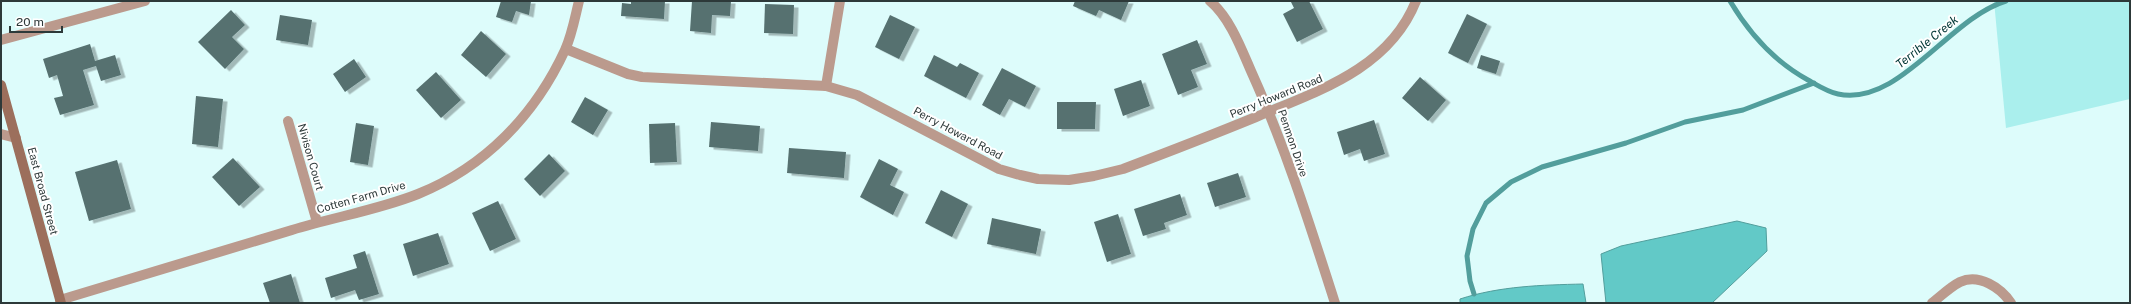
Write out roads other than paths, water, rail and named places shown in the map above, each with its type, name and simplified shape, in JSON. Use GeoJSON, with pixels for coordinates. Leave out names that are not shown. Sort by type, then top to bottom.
{"type":"FeatureCollection","features":[{"type":"Feature","properties":{"kind":"main road","name":"East Broad Street"},"geometry":{"type":"LineString","coordinates":[[1,85],[61,302]]}},
{"type":"Feature","properties":{"kind":"street"},"geometry":{"type":"LineString","coordinates":[[1,40],[145,1]]}},
{"type":"Feature","properties":{"kind":"street","name":"Cotten Farm Drive"},"geometry":{"type":"LineString","coordinates":[[61,302],[317,222],[417,194],[443,182],[471,166],[496,146],[535,103],[566,49],[579,1]]}},
{"type":"Feature","properties":{"kind":"street"},"geometry":{"type":"LineString","coordinates":[[826,86],[840,1]]}},
{"type":"Feature","properties":{"kind":"street","name":"Penmon Drive"},"geometry":{"type":"LineString","coordinates":[[1210,1],[1216,7],[1238,42],[1269,111],[1335,303]]}},
{"type":"Feature","properties":{"kind":"street","name":"Perry Howard Road"},"geometry":{"type":"LineString","coordinates":[[566,49],[628,74],[642,77],[826,86],[857,95],[884,107],[1000,169],[1038,178],[1069,180],[1123,169],[1339,82],[1369,62],[1391,41],[1416,1]]}},
{"type":"Feature","properties":{"kind":"street","name":"Nivison Court"},"geometry":{"type":"LineString","coordinates":[[288,121],[317,222]]}},
{"type":"Feature","properties":{"kind":"street"},"geometry":{"type":"LineString","coordinates":[[1,134],[16,138]]}},
{"type":"Feature","properties":{"kind":"street"},"geometry":{"type":"LineString","coordinates":[[1932,303],[1962,281],[1973,280],[1987,282],[1999,288],[2011,303]]}},
{"type":"Feature","properties":{"kind":"waterway","name":"Terrible Creek"},"geometry":{"type":"LineString","coordinates":[[1730,1],[1737,13],[1754,35],[1774,56],[1796,73],[1823,88],[1838,94],[1860,94],[1882,87],[1903,75],[1964,25],[1985,10],[2006,1]]}},
{"type":"Feature","properties":{"kind":"waterway"},"geometry":{"type":"LineString","coordinates":[[1474,294],[1470,281],[1467,256],[1473,229],[1486,203],[1511,182],[1542,167],[1626,143],[1685,122],[1743,110],[1814,83]]}}]}
